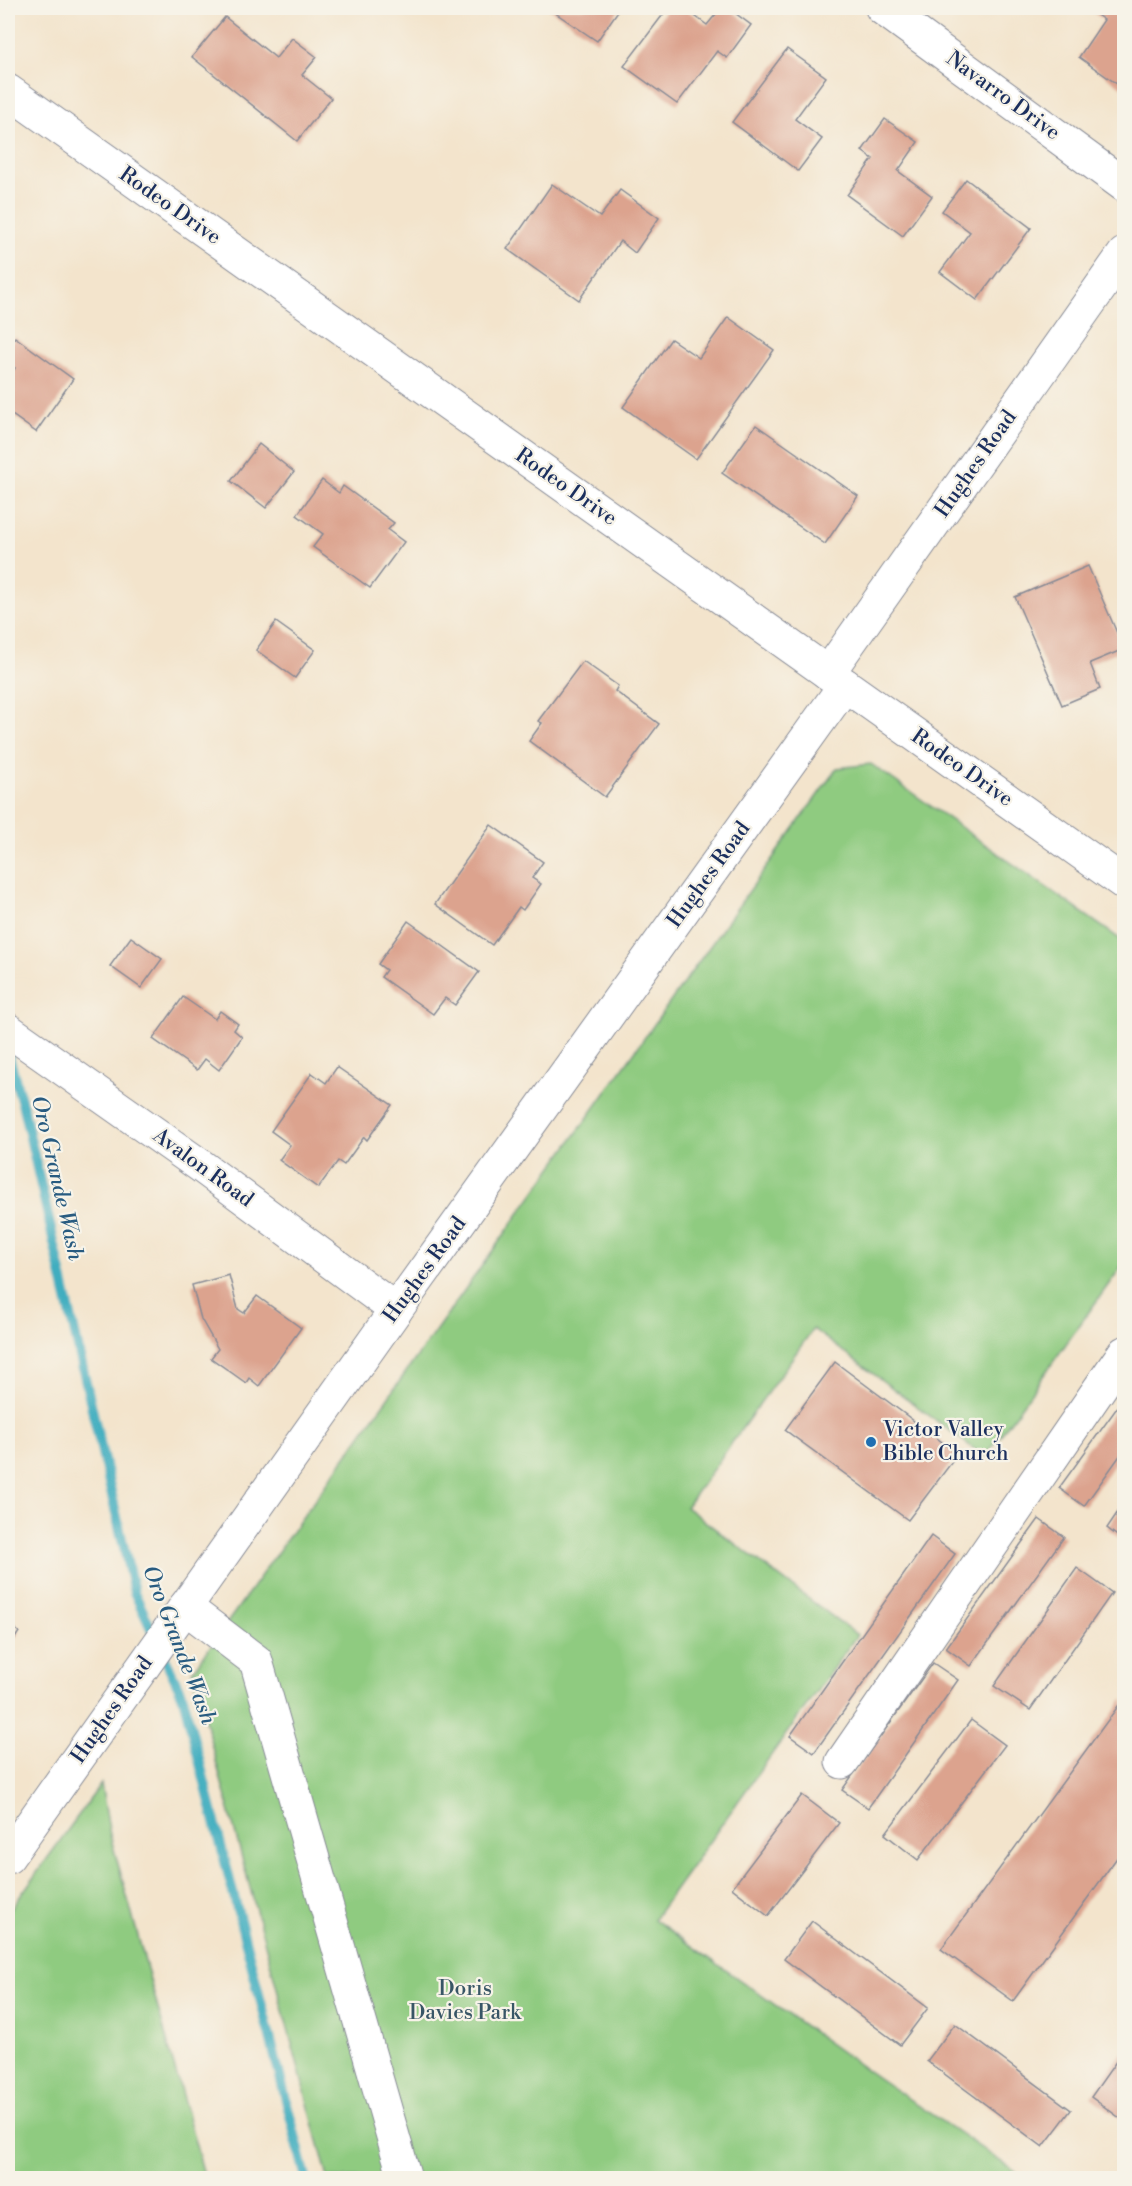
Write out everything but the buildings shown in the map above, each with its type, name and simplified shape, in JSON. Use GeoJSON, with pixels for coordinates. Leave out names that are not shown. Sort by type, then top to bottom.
{"type":"FeatureCollection","features":[{"type":"Feature","properties":{"kind":"street","name":"Navarro Drive"},"geometry":{"type":"LineString","coordinates":[[882,8],[1125,185]]}},
{"type":"Feature","properties":{"kind":"street","name":"Rodeo Drive"},"geometry":{"type":"LineString","coordinates":[[8,91],[1125,883]]}},
{"type":"Feature","properties":{"kind":"street","name":"Hughes Road"},"geometry":{"type":"LineString","coordinates":[[8,1857],[396,1310],[837,679],[1125,254]]}},
{"type":"Feature","properties":{"kind":"street","name":"Avalon Road"},"geometry":{"type":"LineString","coordinates":[[8,1030],[201,1166],[396,1310]]}},
{"type":"Feature","properties":{"kind":"street"},"geometry":{"type":"LineString","coordinates":[[842,1762],[1125,1353]]}},
{"type":"Feature","properties":{"kind":"street"},"geometry":{"type":"LineString","coordinates":[[185,1607],[256,1661],[405,2178]]}},
{"type":"Feature","properties":{"kind":"green space","name":"Doris Davies Park"},"geometry":{"type":"Polygon","coordinates":[[[871,764],[1124,942],[1124,1263],[985,1457],[813,1329],[686,1507],[857,1635],[654,1919],[878,2078],[1025,2178],[328,2178],[192,1672],[837,768],[871,764]]]}},
{"type":"Feature","properties":{"kind":"green space"},"geometry":{"type":"Polygon","coordinates":[[[101,1784],[110,1835],[205,2178],[8,2178],[8,1913],[101,1784]]]}},
{"type":"Feature","properties":{"kind":"waterway","name":"Oro Grande Wash"},"geometry":{"type":"LineString","coordinates":[[8,1053],[23,1107],[134,1592],[183,1697],[306,2178]]}},
{"type":"Feature","properties":{"kind":"place","name":"Victor Valley Bible Church"},"geometry":{"type":"Point","coordinates":[871,1442]}}]}
